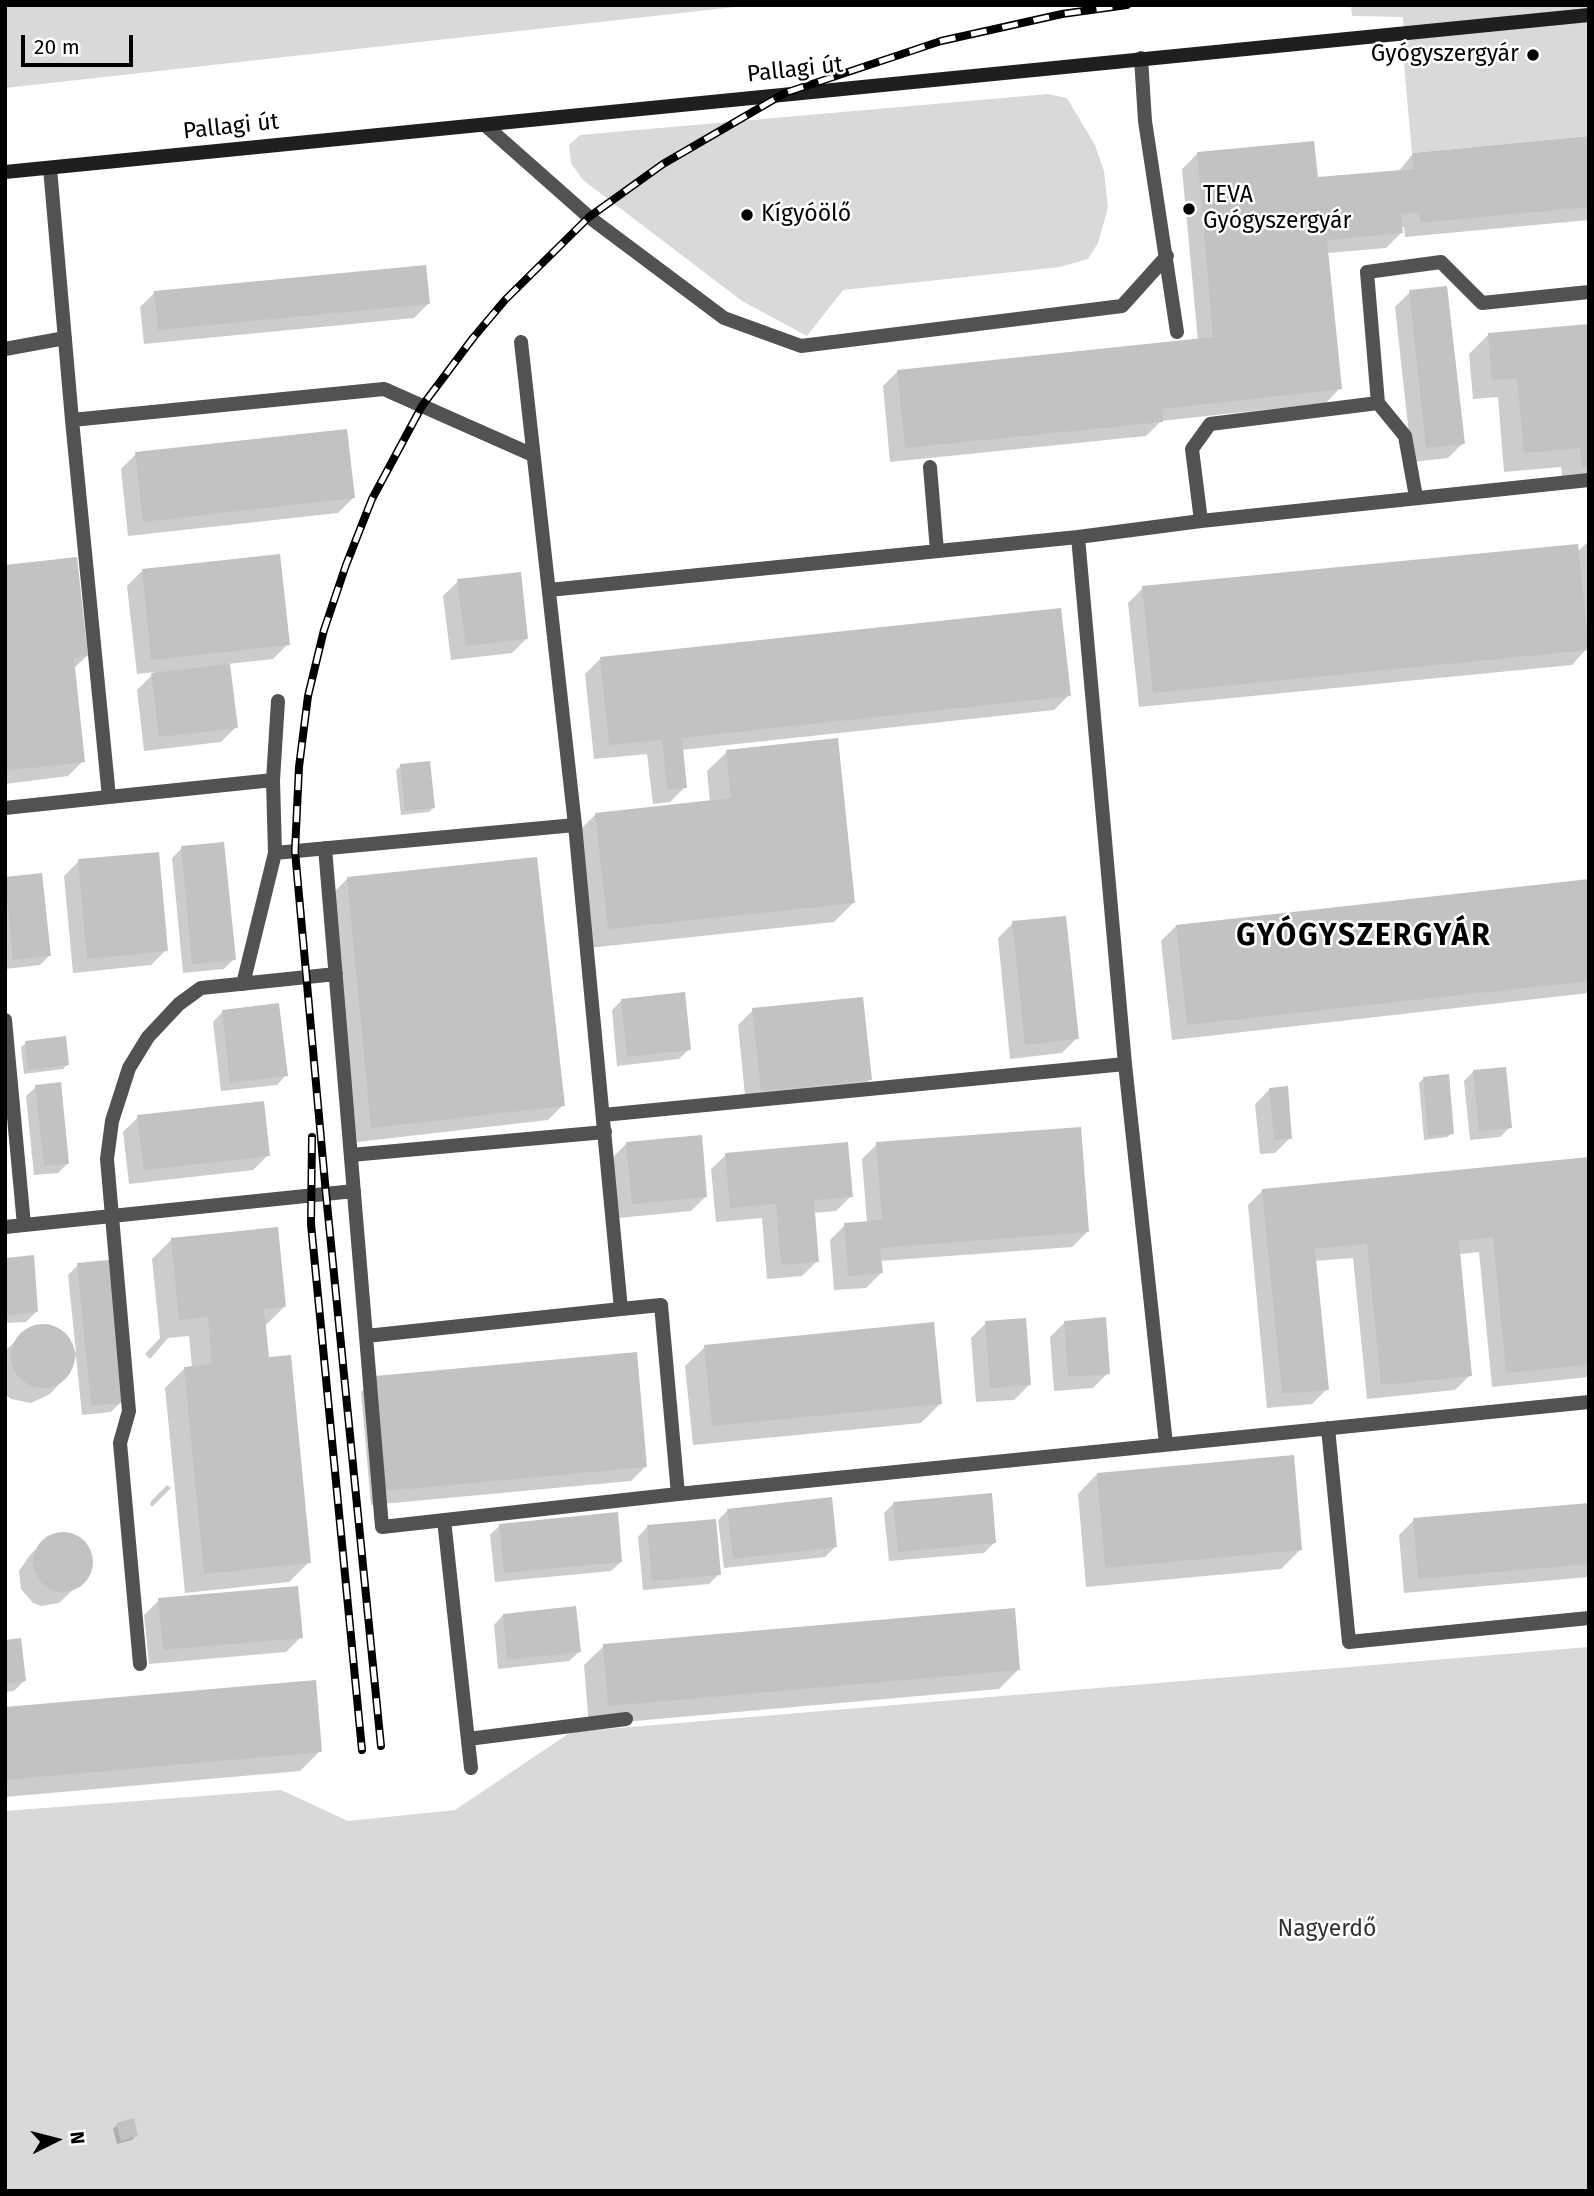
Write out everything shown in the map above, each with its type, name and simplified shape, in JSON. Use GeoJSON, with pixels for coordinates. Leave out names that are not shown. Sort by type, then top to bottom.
{"type":"FeatureCollection","features":[{"type":"Feature","properties":{"kind":"street","name":"Pallagi út"},"geometry":{"type":"LineString","coordinates":[[5,172],[1589,15]]}},
{"type":"Feature","properties":{"kind":"lane"},"geometry":{"type":"LineString","coordinates":[[1141,58],[1145,121],[1177,332]]}},
{"type":"Feature","properties":{"kind":"lane"},"geometry":{"type":"LineString","coordinates":[[485,125],[589,217],[724,318],[801,346],[1122,306],[1167,256]]}},
{"type":"Feature","properties":{"kind":"lane"},"geometry":{"type":"LineString","coordinates":[[50,167],[110,797]]}},
{"type":"Feature","properties":{"kind":"lane"},"geometry":{"type":"LineString","coordinates":[[1416,497],[1405,436],[1377,403],[1367,272],[1441,262],[1482,303],[1589,292]]}},
{"type":"Feature","properties":{"kind":"lane"},"geometry":{"type":"LineString","coordinates":[[5,349],[65,338]]}},
{"type":"Feature","properties":{"kind":"lane"},"geometry":{"type":"LineString","coordinates":[[521,342],[575,825],[621,1309]]}},
{"type":"Feature","properties":{"kind":"lane"},"geometry":{"type":"LineString","coordinates":[[72,420],[384,389],[533,455]]}},
{"type":"Feature","properties":{"kind":"lane"},"geometry":{"type":"LineString","coordinates":[[1201,521],[1192,449],[1210,424],[1377,403]]}},
{"type":"Feature","properties":{"kind":"lane"},"geometry":{"type":"LineString","coordinates":[[930,467],[937,551]]}},
{"type":"Feature","properties":{"kind":"lane"},"geometry":{"type":"LineString","coordinates":[[549,590],[1078,537],[1416,497],[1589,480]]}},
{"type":"Feature","properties":{"kind":"lane"},"geometry":{"type":"LineString","coordinates":[[1078,537],[1125,1064],[1166,1444]]}},
{"type":"Feature","properties":{"kind":"lane"},"geometry":{"type":"LineString","coordinates":[[243,984],[275,853],[273,780],[278,701]]}},
{"type":"Feature","properties":{"kind":"lane"},"geometry":{"type":"LineString","coordinates":[[5,808],[273,780]]}},
{"type":"Feature","properties":{"kind":"lane"},"geometry":{"type":"LineString","coordinates":[[275,853],[575,825]]}},
{"type":"Feature","properties":{"kind":"lane"},"geometry":{"type":"LineString","coordinates":[[325,848],[382,1527],[678,1494],[1589,1402]]}},
{"type":"Feature","properties":{"kind":"lane"},"geometry":{"type":"LineString","coordinates":[[140,1664],[120,1443],[128,1411],[107,1159],[112,1121],[129,1068],[148,1037],[179,1003],[201,988],[336,974]]}},
{"type":"Feature","properties":{"kind":"lane"},"geometry":{"type":"LineString","coordinates":[[5,1020],[24,1225]]}},
{"type":"Feature","properties":{"kind":"lane"},"geometry":{"type":"LineString","coordinates":[[603,1115],[1125,1064]]}},
{"type":"Feature","properties":{"kind":"lane"},"geometry":{"type":"LineString","coordinates":[[351,1155],[605,1132]]}},
{"type":"Feature","properties":{"kind":"lane"},"geometry":{"type":"LineString","coordinates":[[5,1227],[354,1191]]}},
{"type":"Feature","properties":{"kind":"lane"},"geometry":{"type":"LineString","coordinates":[[366,1336],[661,1305],[678,1494]]}},
{"type":"Feature","properties":{"kind":"lane"},"geometry":{"type":"LineString","coordinates":[[1328,1428],[1349,1642],[1589,1618]]}},
{"type":"Feature","properties":{"kind":"lane"},"geometry":{"type":"LineString","coordinates":[[444,1520],[471,1768]]}},
{"type":"Feature","properties":{"kind":"lane"},"geometry":{"type":"LineString","coordinates":[[468,1739],[626,1719]]}},
{"type":"Feature","properties":{"kind":"green space"},"geometry":{"type":"Polygon","coordinates":[[[5,5],[753,5],[5,88],[5,5]]]}},
{"type":"Feature","properties":{"kind":"green space"},"geometry":{"type":"Polygon","coordinates":[[[1351,5],[1589,5],[1589,136],[1412,153],[1404,64],[1403,17],[1352,16],[1351,5]]]}},
{"type":"Feature","properties":{"kind":"green space"},"geometry":{"type":"Polygon","coordinates":[[[1048,94],[1067,98],[1095,145],[1104,171],[1108,208],[1098,243],[1088,259],[1060,267],[843,290],[807,336],[742,301],[583,180],[571,163],[569,145],[580,135],[1048,94]]]}},
{"type":"Feature","properties":{"kind":"green space","name":"Nagyerdő"},"geometry":{"type":"Polygon","coordinates":[[[1589,1647],[1589,2191],[5,2191],[5,1811],[281,1790],[348,1821],[455,1810],[571,1732],[1589,1647]]]}},
{"type":"Feature","properties":{"kind":"building"},"geometry":{"type":"Polygon","coordinates":[[[1589,136],[1589,207],[1420,223],[1419,213],[1401,214],[1403,233],[1327,240],[1342,389],[1162,409],[1163,422],[905,448],[897,370],[1213,337],[1197,152],[1314,141],[1318,177],[1413,169],[1412,153],[1589,136]]]}},
{"type":"Feature","properties":{"kind":"building"},"geometry":{"type":"Polygon","coordinates":[[[426,265],[430,304],[158,330],[154,291],[426,265]]]}},
{"type":"Feature","properties":{"kind":"building"},"geometry":{"type":"Polygon","coordinates":[[[1447,286],[1465,444],[1426,448],[1409,290],[1447,286]]]}},
{"type":"Feature","properties":{"kind":"building"},"geometry":{"type":"Polygon","coordinates":[[[1589,324],[1589,466],[1582,467],[1580,448],[1524,453],[1517,378],[1492,380],[1488,333],[1589,324]]]}},
{"type":"Feature","properties":{"kind":"building"},"geometry":{"type":"Polygon","coordinates":[[[347,429],[355,498],[143,522],[135,452],[347,429]]]}},
{"type":"Feature","properties":{"kind":"building"},"geometry":{"type":"Polygon","coordinates":[[[1578,544],[1589,650],[1153,693],[1142,586],[1578,544]]]}},
{"type":"Feature","properties":{"kind":"building"},"geometry":{"type":"Polygon","coordinates":[[[280,554],[290,645],[151,660],[142,569],[280,554]]]}},
{"type":"Feature","properties":{"kind":"building"},"geometry":{"type":"Polygon","coordinates":[[[77,557],[88,656],[74,658],[85,762],[5,771],[5,565],[77,557]]]}},
{"type":"Feature","properties":{"kind":"building"},"geometry":{"type":"Polygon","coordinates":[[[521,572],[528,639],[466,646],[457,579],[521,572]]]}},
{"type":"Feature","properties":{"kind":"building"},"geometry":{"type":"Polygon","coordinates":[[[1061,608],[1071,696],[682,738],[687,788],[667,790],[662,740],[609,745],[600,657],[1061,608]]]}},
{"type":"Feature","properties":{"kind":"building"},"geometry":{"type":"Polygon","coordinates":[[[230,664],[238,728],[159,737],[151,673],[230,664]]]}},
{"type":"Feature","properties":{"kind":"building"},"geometry":{"type":"Polygon","coordinates":[[[838,738],[855,903],[608,929],[595,813],[731,798],[726,750],[838,738]]]}},
{"type":"Feature","properties":{"kind":"building"},"geometry":{"type":"Polygon","coordinates":[[[430,761],[435,808],[405,811],[400,764],[430,761]]]}},
{"type":"Feature","properties":{"kind":"building"},"geometry":{"type":"Polygon","coordinates":[[[224,842],[236,960],[192,964],[181,846],[224,842]]]}},
{"type":"Feature","properties":{"kind":"building"},"geometry":{"type":"Polygon","coordinates":[[[159,852],[168,951],[87,959],[78,859],[159,852]]]}},
{"type":"Feature","properties":{"kind":"building"},"geometry":{"type":"Polygon","coordinates":[[[537,857],[565,1106],[371,1128],[347,877],[537,857]]]}},
{"type":"Feature","properties":{"kind":"building"},"geometry":{"type":"Polygon","coordinates":[[[42,873],[51,956],[13,960],[5,877],[42,873]]]}},
{"type":"Feature","properties":{"kind":"building"},"geometry":{"type":"Polygon","coordinates":[[[1589,879],[1589,981],[1187,1025],[1176,925],[1589,879]]]}},
{"type":"Feature","properties":{"kind":"building"},"geometry":{"type":"Polygon","coordinates":[[[1066,916],[1079,1039],[1025,1045],[1012,921],[1066,916]]]}},
{"type":"Feature","properties":{"kind":"building"},"geometry":{"type":"Polygon","coordinates":[[[685,992],[691,1050],[627,1057],[621,999],[685,992]]]}},
{"type":"Feature","properties":{"kind":"building"},"geometry":{"type":"Polygon","coordinates":[[[863,997],[872,1080],[761,1091],[752,1008],[863,997]]]}},
{"type":"Feature","properties":{"kind":"building"},"geometry":{"type":"Polygon","coordinates":[[[279,1003],[288,1076],[230,1083],[222,1010],[279,1003]]]}},
{"type":"Feature","properties":{"kind":"building"},"geometry":{"type":"Polygon","coordinates":[[[66,1036],[69,1065],[28,1070],[25,1041],[66,1036]]]}},
{"type":"Feature","properties":{"kind":"building"},"geometry":{"type":"Polygon","coordinates":[[[1506,1067],[1512,1128],[1479,1131],[1473,1070],[1506,1067]]]}},
{"type":"Feature","properties":{"kind":"building"},"geometry":{"type":"Polygon","coordinates":[[[1449,1074],[1454,1134],[1428,1136],[1423,1077],[1449,1074]]]}},
{"type":"Feature","properties":{"kind":"building"},"geometry":{"type":"Polygon","coordinates":[[[61,1082],[69,1164],[44,1166],[35,1085],[61,1082]]]}},
{"type":"Feature","properties":{"kind":"building"},"geometry":{"type":"Polygon","coordinates":[[[1288,1086],[1292,1139],[1274,1140],[1269,1088],[1288,1086]]]}},
{"type":"Feature","properties":{"kind":"building"},"geometry":{"type":"Polygon","coordinates":[[[264,1101],[270,1156],[144,1170],[137,1115],[264,1101]]]}},
{"type":"Feature","properties":{"kind":"building"},"geometry":{"type":"Polygon","coordinates":[[[1081,1127],[1089,1232],[880,1248],[883,1273],[848,1276],[844,1223],[882,1220],[876,1142],[1081,1127]]]}},
{"type":"Feature","properties":{"kind":"building"},"geometry":{"type":"Polygon","coordinates":[[[702,1135],[707,1197],[632,1204],[626,1142],[702,1135]]]}},
{"type":"Feature","properties":{"kind":"building"},"geometry":{"type":"Polygon","coordinates":[[[848,1142],[853,1197],[814,1200],[819,1262],[781,1265],[776,1204],[730,1208],[725,1153],[848,1142]]]}},
{"type":"Feature","properties":{"kind":"building"},"geometry":{"type":"Polygon","coordinates":[[[1589,1157],[1589,1365],[1506,1373],[1493,1237],[1459,1241],[1472,1376],[1381,1385],[1367,1244],[1315,1249],[1329,1390],[1282,1394],[1262,1189],[1589,1157]]]}},
{"type":"Feature","properties":{"kind":"building"},"geometry":{"type":"Polygon","coordinates":[[[278,1227],[286,1307],[264,1309],[269,1357],[291,1355],[311,1563],[204,1574],[184,1367],[212,1364],[208,1317],[179,1320],[171,1238],[278,1227]]]}},
{"type":"Feature","properties":{"kind":"building"},"geometry":{"type":"Polygon","coordinates":[[[34,1255],[38,1312],[7,1315],[5,1258],[34,1255]]]}},
{"type":"Feature","properties":{"kind":"building"},"geometry":{"type":"Polygon","coordinates":[[[109,1260],[123,1403],[91,1406],[77,1263],[109,1260]]]}},
{"type":"Feature","properties":{"kind":"building"},"geometry":{"type":"Polygon","coordinates":[[[1106,1317],[1110,1374],[1068,1377],[1064,1321],[1106,1317]]]}},
{"type":"Feature","properties":{"kind":"building"},"geometry":{"type":"Polygon","coordinates":[[[1026,1318],[1031,1385],[990,1388],[985,1321],[1026,1318]]]}},
{"type":"Feature","properties":{"kind":"building"},"geometry":{"type":"Polygon","coordinates":[[[934,1322],[942,1404],[712,1426],[704,1345],[934,1322]]]}},
{"type":"Feature","properties":{"kind":"building"},"geometry":{"type":"Polygon","coordinates":[[[37,1324],[49,1324],[66,1333],[73,1344],[73,1368],[66,1379],[49,1388],[37,1388],[25,1383],[16,1374],[11,1362],[11,1350],[16,1338],[25,1329],[37,1324]]]}},
{"type":"Feature","properties":{"kind":"building"},"geometry":{"type":"Polygon","coordinates":[[[637,1352],[647,1467],[386,1491],[375,1376],[637,1352]]]}},
{"type":"Feature","properties":{"kind":"building"},"geometry":{"type":"Polygon","coordinates":[[[1294,1455],[1302,1550],[1105,1568],[1097,1473],[1294,1455]]]}},
{"type":"Feature","properties":{"kind":"building"},"geometry":{"type":"Polygon","coordinates":[[[992,1493],[996,1543],[898,1552],[893,1502],[992,1493]]]}},
{"type":"Feature","properties":{"kind":"building"},"geometry":{"type":"Polygon","coordinates":[[[832,1497],[837,1547],[733,1559],[727,1509],[832,1497]]]}},
{"type":"Feature","properties":{"kind":"building"},"geometry":{"type":"Polygon","coordinates":[[[1589,1503],[1589,1564],[1418,1579],[1413,1518],[1589,1503]]]}},
{"type":"Feature","properties":{"kind":"building"},"geometry":{"type":"Polygon","coordinates":[[[618,1512],[622,1562],[504,1573],[499,1524],[618,1512]]]}},
{"type":"Feature","properties":{"kind":"building"},"geometry":{"type":"Polygon","coordinates":[[[716,1519],[721,1575],[652,1581],[647,1525],[716,1519]]]}},
{"type":"Feature","properties":{"kind":"building"},"geometry":{"type":"Polygon","coordinates":[[[63,1532],[84,1541],[93,1562],[84,1583],[63,1592],[42,1583],[33,1562],[42,1541],[63,1532]]]}},
{"type":"Feature","properties":{"kind":"building"},"geometry":{"type":"Polygon","coordinates":[[[298,1586],[303,1638],[163,1650],[158,1598],[298,1586]]]}},
{"type":"Feature","properties":{"kind":"building"},"geometry":{"type":"Polygon","coordinates":[[[576,1606],[581,1652],[507,1660],[503,1614],[576,1606]]]}},
{"type":"Feature","properties":{"kind":"building"},"geometry":{"type":"Polygon","coordinates":[[[1015,1608],[1020,1670],[608,1706],[603,1644],[1015,1608]]]}},
{"type":"Feature","properties":{"kind":"building"},"geometry":{"type":"Polygon","coordinates":[[[21,1638],[26,1681],[5,1684],[5,1640],[21,1638]]]}},
{"type":"Feature","properties":{"kind":"building"},"geometry":{"type":"Polygon","coordinates":[[[316,1680],[322,1752],[5,1780],[5,1707],[316,1680]]]}},
{"type":"Feature","properties":{"kind":"building"},"geometry":{"type":"Polygon","coordinates":[[[134,2118],[138,2136],[121,2141],[116,2123],[134,2118]]]}},
{"type":"Feature","properties":{"kind":"railway"},"geometry":{"type":"LineString","coordinates":[[381,1746],[295,851],[299,767],[308,696],[324,630],[372,499],[422,406],[505,300],[589,217],[663,164],[785,93],[941,41],[1062,14],[1127,5]]}},
{"type":"Feature","properties":{"kind":"railway"},"geometry":{"type":"LineString","coordinates":[[312,1137],[311,1224],[362,1750]]}},
{"type":"Feature","properties":{"kind":"place","name":"Gyógyszergyár"},"geometry":{"type":"Point","coordinates":[1533,55]}},
{"type":"Feature","properties":{"kind":"place","name":"TEVA Gyógyszergyár"},"geometry":{"type":"Point","coordinates":[1189,209]}},
{"type":"Feature","properties":{"kind":"place","name":"Kígyóölő"},"geometry":{"type":"Point","coordinates":[747,215]}},
{"type":"Feature","properties":{"kind":"district","name":"GYÓGYSZERGYÁR"},"geometry":{"type":"Point","coordinates":[1364,937]}}]}
